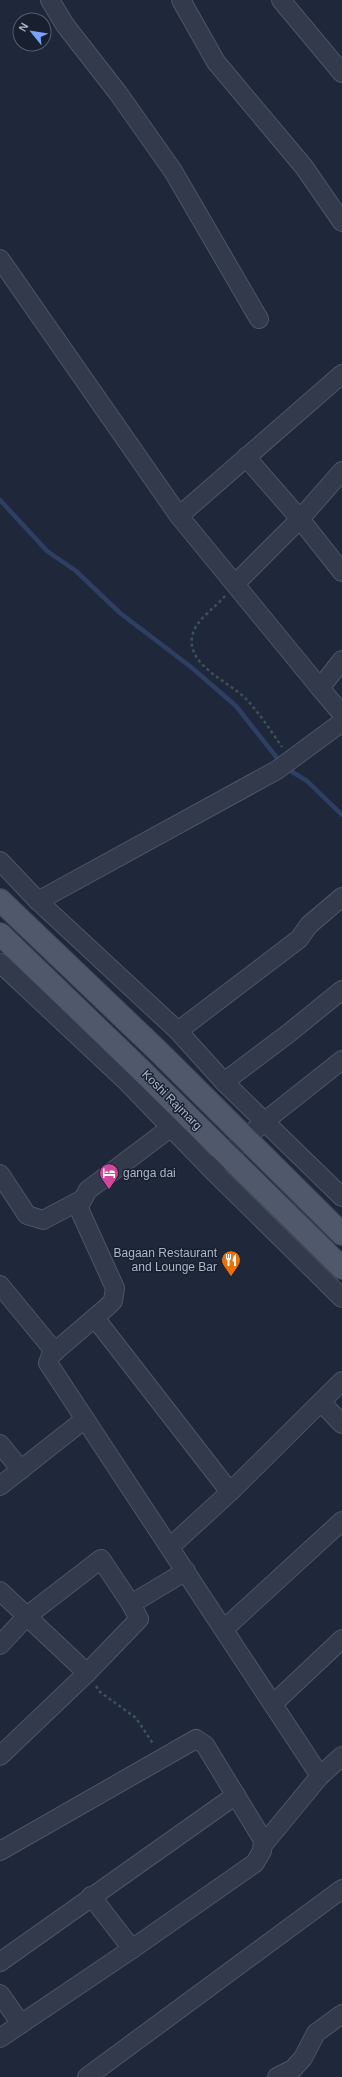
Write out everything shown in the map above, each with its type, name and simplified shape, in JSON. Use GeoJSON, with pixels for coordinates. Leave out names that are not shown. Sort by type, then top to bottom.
{"type":"FeatureCollection","features":[{"type":"Feature","properties":{"kind":"main road","name":"Koshi Rajmarg"},"geometry":{"type":"LineString","coordinates":[[0,901],[158,1051],[342,1234]]}},
{"type":"Feature","properties":{"kind":"main road","name":"Koshi Rajmarg"},"geometry":{"type":"LineString","coordinates":[[0,934],[219,1162],[342,1268]]}},
{"type":"Feature","properties":{"kind":"street"},"geometry":{"type":"LineString","coordinates":[[50,0],[65,25],[118,93],[173,171],[259,320]]}},
{"type":"Feature","properties":{"kind":"street"},"geometry":{"type":"LineString","coordinates":[[181,0],[216,62],[304,167],[342,222]]}},
{"type":"Feature","properties":{"kind":"street"},"geometry":{"type":"LineString","coordinates":[[281,0],[342,73]]}},
{"type":"Feature","properties":{"kind":"street"},"geometry":{"type":"LineString","coordinates":[[0,259],[179,516],[342,714]]}},
{"type":"Feature","properties":{"kind":"street"},"geometry":{"type":"LineString","coordinates":[[179,516],[342,374]]}},
{"type":"Feature","properties":{"kind":"street"},"geometry":{"type":"LineString","coordinates":[[246,457],[300,519],[342,572]]}},
{"type":"Feature","properties":{"kind":"street"},"geometry":{"type":"LineString","coordinates":[[235,584],[300,519],[342,471]]}},
{"type":"Feature","properties":{"kind":"street"},"geometry":{"type":"LineString","coordinates":[[320,688],[342,660]]}},
{"type":"Feature","properties":{"kind":"street"},"geometry":{"type":"LineString","coordinates":[[38,900],[277,770],[342,722]]}},
{"type":"Feature","properties":{"kind":"street"},"geometry":{"type":"LineString","coordinates":[[0,861],[20,883],[178,1031],[224,1082],[342,1197]]}},
{"type":"Feature","properties":{"kind":"street"},"geometry":{"type":"LineString","coordinates":[[0,901],[20,883]]}},
{"type":"Feature","properties":{"kind":"street"},"geometry":{"type":"LineString","coordinates":[[178,1031],[299,939],[309,925],[342,897]]}},
{"type":"Feature","properties":{"kind":"street"},"geometry":{"type":"LineString","coordinates":[[0,963],[127,1082],[170,1128],[219,1162],[342,1298]]}},
{"type":"Feature","properties":{"kind":"street"},"geometry":{"type":"LineString","coordinates":[[224,1082],[289,1033],[342,990]]}},
{"type":"Feature","properties":{"kind":"street"},"geometry":{"type":"LineString","coordinates":[[219,1162],[265,1121],[342,1060]]}},
{"type":"Feature","properties":{"kind":"street"},"geometry":{"type":"LineString","coordinates":[[170,1128],[88,1190],[83,1199],[80,1211],[115,1288],[113,1301],[55,1352],[49,1359],[50,1366],[320,1776]]}},
{"type":"Feature","properties":{"kind":"street"},"geometry":{"type":"LineString","coordinates":[[0,1174],[27,1215],[43,1220],[83,1199]]}},
{"type":"Feature","properties":{"kind":"street"},"geometry":{"type":"LineString","coordinates":[[0,1285],[55,1352]]}},
{"type":"Feature","properties":{"kind":"street"},"geometry":{"type":"LineString","coordinates":[[95,1318],[230,1492]]}},
{"type":"Feature","properties":{"kind":"street"},"geometry":{"type":"LineString","coordinates":[[170,1547],[230,1492],[342,1381]]}},
{"type":"Feature","properties":{"kind":"street"},"geometry":{"type":"LineString","coordinates":[[321,1402],[342,1424]]}},
{"type":"Feature","properties":{"kind":"street"},"geometry":{"type":"LineString","coordinates":[[0,1486],[85,1419]]}},
{"type":"Feature","properties":{"kind":"street"},"geometry":{"type":"LineString","coordinates":[[0,1444],[21,1470]]}},
{"type":"Feature","properties":{"kind":"street"},"geometry":{"type":"LineString","coordinates":[[224,1629],[342,1521]]}},
{"type":"Feature","properties":{"kind":"street"},"geometry":{"type":"LineString","coordinates":[[0,1645],[27,1616],[101,1559],[131,1604],[139,1620],[87,1673],[0,1756]]}},
{"type":"Feature","properties":{"kind":"street"},"geometry":{"type":"LineString","coordinates":[[131,1604],[186,1571]]}},
{"type":"Feature","properties":{"kind":"street"},"geometry":{"type":"LineString","coordinates":[[0,1591],[87,1673]]}},
{"type":"Feature","properties":{"kind":"street"},"geometry":{"type":"LineString","coordinates":[[273,1704],[342,1639]]}},
{"type":"Feature","properties":{"kind":"street"},"geometry":{"type":"LineString","coordinates":[[0,1851],[194,1739],[199,1739],[206,1745],[263,1840],[260,1856],[255,1863],[132,1949],[0,2038]]}},
{"type":"Feature","properties":{"kind":"street"},"geometry":{"type":"LineString","coordinates":[[263,1845],[320,1776],[342,1756]]}},
{"type":"Feature","properties":{"kind":"street"},"geometry":{"type":"LineString","coordinates":[[0,1962],[91,1896],[236,1795]]}},
{"type":"Feature","properties":{"kind":"street"},"geometry":{"type":"LineString","coordinates":[[87,2077],[340,1893]]}},
{"type":"Feature","properties":{"kind":"street"},"geometry":{"type":"LineString","coordinates":[[91,1896],[132,1949]]}},
{"type":"Feature","properties":{"kind":"street"},"geometry":{"type":"LineString","coordinates":[[0,1994],[21,2024]]}},
{"type":"Feature","properties":{"kind":"street"},"geometry":{"type":"LineString","coordinates":[[278,2077],[293,2069],[303,2058],[316,2033],[342,2014]]}},
{"type":"Feature","properties":{"kind":"path"},"geometry":{"type":"LineString","coordinates":[[235,584],[201,621],[193,633],[192,646],[196,657],[211,673],[247,699],[292,760]]}},
{"type":"Feature","properties":{"kind":"path"},"geometry":{"type":"LineString","coordinates":[[87,1673],[100,1692],[136,1718],[163,1757]]}},
{"type":"Feature","properties":{"kind":"waterway"},"geometry":{"type":"LineString","coordinates":[[0,500],[47,551],[76,571],[120,613],[191,667],[236,706],[281,763]]}},
{"type":"Feature","properties":{"kind":"waterway"},"geometry":{"type":"LineString","coordinates":[[286,768],[307,781],[342,815]]}},
{"type":"Feature","properties":{"kind":"place","name":"ganga dai"},"geometry":{"type":"Point","coordinates":[109,1190]}},
{"type":"Feature","properties":{"kind":"place","name":"Bagaan Restaurant and Lounge Bar"},"geometry":{"type":"Point","coordinates":[231,1277]}}]}
